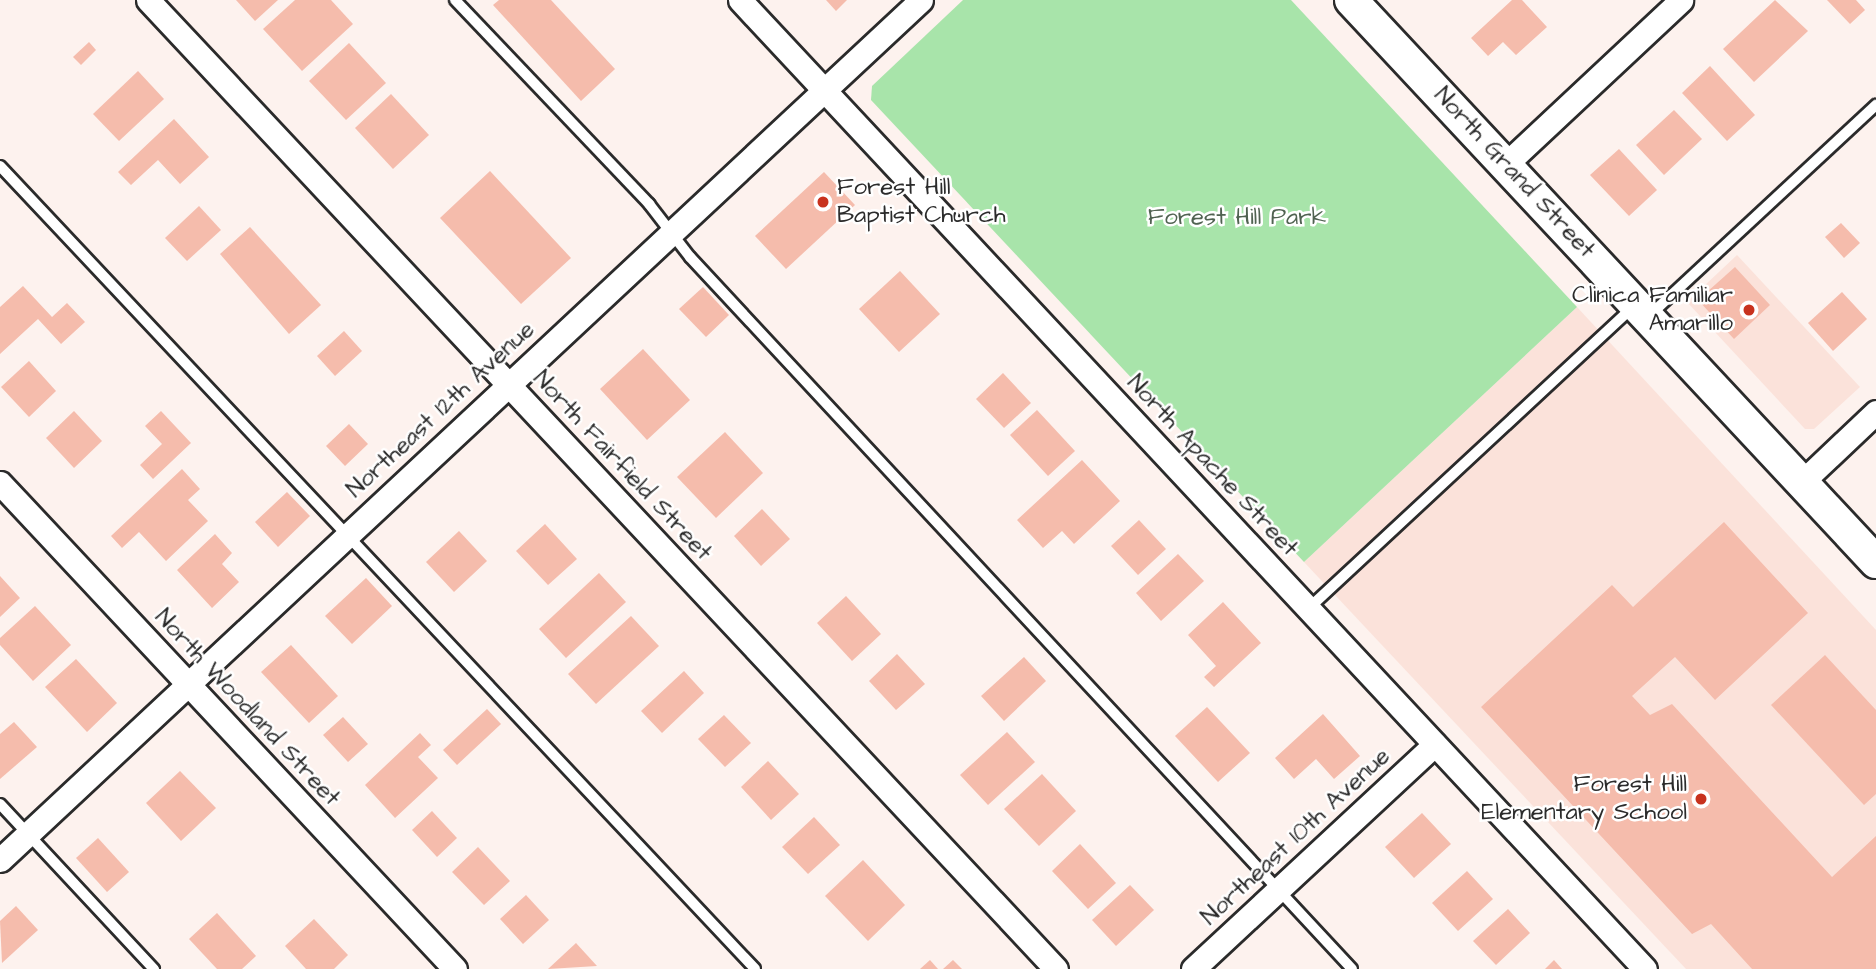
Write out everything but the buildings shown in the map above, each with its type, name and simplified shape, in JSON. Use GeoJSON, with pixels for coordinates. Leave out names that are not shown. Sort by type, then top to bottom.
{"type":"FeatureCollection","features":[{"type":"Feature","properties":{"kind":"main road","name":"North Grand Street"},"geometry":{"type":"LineString","coordinates":[[1358,2],[1876,562]]}},
{"type":"Feature","properties":{"kind":"street","name":"North Fairfield Street"},"geometry":{"type":"LineString","coordinates":[[148,0],[1056,969]]}},
{"type":"Feature","properties":{"kind":"street","name":"North Apache Street"},"geometry":{"type":"LineString","coordinates":[[740,0],[1644,969]]}},
{"type":"Feature","properties":{"kind":"street","name":"Northeast 12th Avenue"},"geometry":{"type":"LineString","coordinates":[[0,860],[670,231],[921,0]]}},
{"type":"Feature","properties":{"kind":"street"},"geometry":{"type":"LineString","coordinates":[[1506,164],[1681,0]]}},
{"type":"Feature","properties":{"kind":"street"},"geometry":{"type":"LineString","coordinates":[[1802,482],[1876,412]]}},
{"type":"Feature","properties":{"kind":"street","name":"North Woodland Street"},"geometry":{"type":"LineString","coordinates":[[0,483],[455,969]]}},
{"type":"Feature","properties":{"kind":"street","name":"Northeast 10th Avenue"},"geometry":{"type":"LineString","coordinates":[[1193,969],[1435,744]]}},
{"type":"Feature","properties":{"kind":"lane"},"geometry":{"type":"LineString","coordinates":[[455,0],[1352,969]]}},
{"type":"Feature","properties":{"kind":"lane"},"geometry":{"type":"LineString","coordinates":[[1309,608],[1876,105]]}},
{"type":"Feature","properties":{"kind":"lane"},"geometry":{"type":"LineString","coordinates":[[0,166],[755,969]]}},
{"type":"Feature","properties":{"kind":"lane"},"geometry":{"type":"LineString","coordinates":[[0,804],[154,969]]}},
{"type":"Feature","properties":{"kind":"shaded area"},"geometry":{"type":"Polygon","coordinates":[[[1737,255],[1860,387],[1814,429],[1805,429],[1687,302],[1737,255]]]}},
{"type":"Feature","properties":{"kind":"shaded area","name":"Forest Hill Elementary School"},"geometry":{"type":"Polygon","coordinates":[[[1577,307],[1876,630],[1876,969],[1686,969],[1304,562],[1577,307]]]}},
{"type":"Feature","properties":{"kind":"green space","name":"Forest Hill Park"},"geometry":{"type":"Polygon","coordinates":[[[963,0],[1291,0],[1577,307],[1304,562],[871,100],[872,86],[963,0]]]}},
{"type":"Feature","properties":{"kind":"place","name":"Forest Hill Baptist Church"},"geometry":{"type":"Point","coordinates":[823,202]}},
{"type":"Feature","properties":{"kind":"place","name":"Clinica Familiar Amarillo"},"geometry":{"type":"Point","coordinates":[1749,310]}},
{"type":"Feature","properties":{"kind":"place","name":"Forest Hill Elementary School"},"geometry":{"type":"Point","coordinates":[1701,799]}}]}
